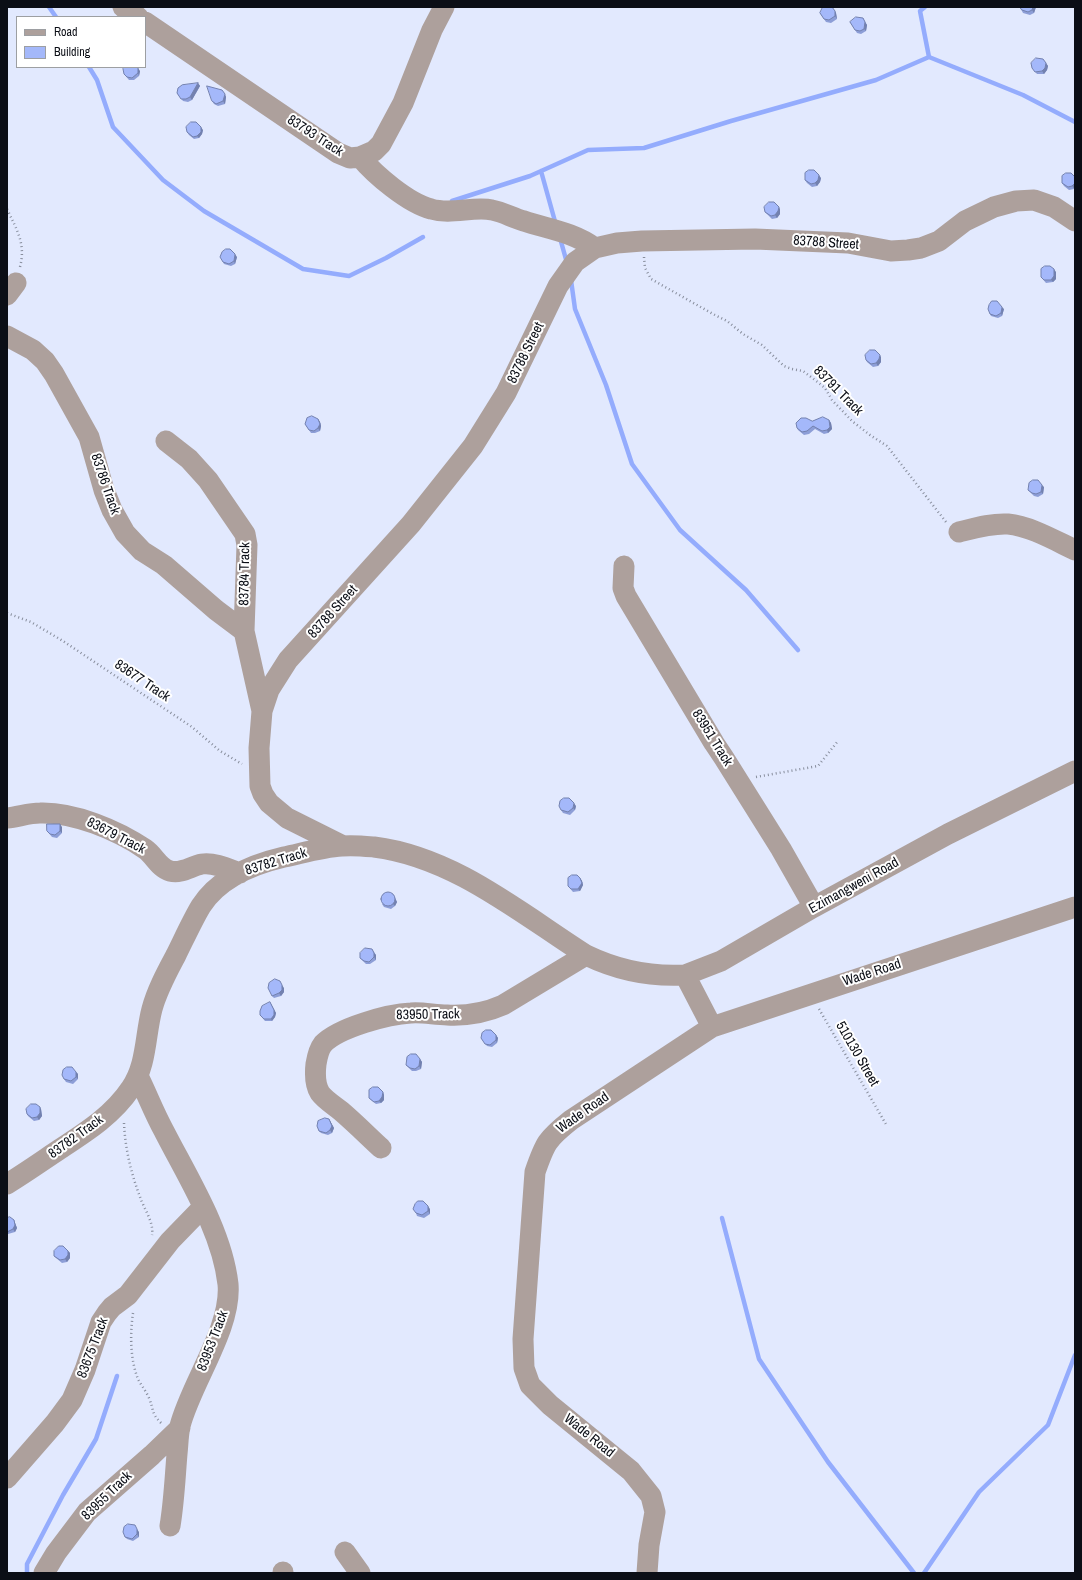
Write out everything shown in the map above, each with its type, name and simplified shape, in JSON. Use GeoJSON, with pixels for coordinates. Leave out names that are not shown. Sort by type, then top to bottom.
{"type":"FeatureCollection","features":[{"type":"Feature","properties":{"kind":"street"},"geometry":{"type":"LineString","coordinates":[[123,7],[136,16]]}},
{"type":"Feature","properties":{"kind":"street","name":"83793 Track"},"geometry":{"type":"LineString","coordinates":[[146,23],[338,153],[350,158],[360,158],[374,151],[381,144],[403,103],[432,30],[444,7]]}},
{"type":"Feature","properties":{"kind":"street"},"geometry":{"type":"LineString","coordinates":[[360,158],[377,175],[411,200],[431,209],[453,212],[492,210],[575,236],[595,248]]}},
{"type":"Feature","properties":{"kind":"street","name":"83788 Street"},"geometry":{"type":"LineString","coordinates":[[343,846],[287,818],[269,803],[263,794],[260,786],[259,775],[259,748],[262,711],[269,690],[288,660],[400,536],[473,446],[506,393],[558,286],[575,262],[595,248],[617,243],[642,241],[755,238],[848,243],[891,251],[908,250],[921,248],[939,240],[965,221],[994,207],[1016,201],[1034,200],[1054,207],[1075,221]]}},
{"type":"Feature","properties":{"kind":"street","name":"83786 Track"},"geometry":{"type":"LineString","coordinates":[[7,336],[33,350],[45,361],[57,379],[89,436],[107,497],[112,510],[125,533],[142,551],[164,565],[216,610],[244,631]]}},
{"type":"Feature","properties":{"kind":"street","name":"83784 Track"},"geometry":{"type":"LineString","coordinates":[[166,441],[189,459],[208,480],[245,534],[248,545],[244,631],[262,711]]}},
{"type":"Feature","properties":{"kind":"street"},"geometry":{"type":"LineString","coordinates":[[959,532],[989,525],[1008,524],[1025,528],[1075,550]]}},
{"type":"Feature","properties":{"kind":"street","name":"83951 Track"},"geometry":{"type":"LineString","coordinates":[[624,566],[623,588],[626,596],[670,672],[781,849],[814,907]]}},
{"type":"Feature","properties":{"kind":"street","name":"Ezimangweni Road"},"geometry":{"type":"LineString","coordinates":[[685,975],[721,962],[814,907],[948,834],[1075,771]]}},
{"type":"Feature","properties":{"kind":"street","name":"83679 Track"},"geometry":{"type":"LineString","coordinates":[[7,818],[39,813],[62,814],[91,822],[135,843],[146,850],[161,865],[169,870],[178,872],[203,864],[228,868],[240,873]]}},
{"type":"Feature","properties":{"kind":"street","name":"83782 Track"},"geometry":{"type":"LineString","coordinates":[[7,1184],[98,1124],[123,1098],[132,1087],[138,1076],[145,1051],[152,1008],[160,985],[202,905],[213,892],[226,881],[240,873],[273,860],[343,846],[385,849],[398,852],[437,864],[461,875],[482,887],[586,955],[602,963],[649,975],[685,975]]}},
{"type":"Feature","properties":{"kind":"street","name":"Wade Road"},"geometry":{"type":"LineString","coordinates":[[647,1573],[649,1545],[655,1512],[651,1496],[631,1471],[550,1405],[530,1386],[524,1368],[523,1339],[535,1172],[543,1149],[553,1135],[640,1074],[712,1027],[809,993],[1075,907]]}},
{"type":"Feature","properties":{"kind":"street","name":"83950 Track"},"geometry":{"type":"LineString","coordinates":[[381,1148],[321,1094],[316,1083],[315,1071],[317,1057],[322,1044],[335,1035],[353,1027],[390,1016],[410,1013],[447,1015],[467,1014],[492,1010],[503,1005],[586,955]]}},
{"type":"Feature","properties":{"kind":"street"},"geometry":{"type":"LineString","coordinates":[[685,975],[712,1027]]}},
{"type":"Feature","properties":{"kind":"street","name":"83953 Track"},"geometry":{"type":"LineString","coordinates":[[138,1076],[203,1207],[221,1249],[228,1285],[227,1304],[224,1317],[212,1350],[186,1406],[180,1428],[170,1526]]}},
{"type":"Feature","properties":{"kind":"street","name":"83675 Track"},"geometry":{"type":"LineString","coordinates":[[7,1478],[55,1423],[72,1400],[86,1370],[101,1322],[107,1313],[112,1307],[128,1295],[170,1241],[203,1207]]}},
{"type":"Feature","properties":{"kind":"street","name":"83955 Track"},"geometry":{"type":"LineString","coordinates":[[44,1573],[56,1553],[87,1512],[152,1455],[180,1428]]}},
{"type":"Feature","properties":{"kind":"street"},"geometry":{"type":"LineString","coordinates":[[345,1552],[360,1573]]}},
{"type":"Feature","properties":{"kind":"path"},"geometry":{"type":"LineString","coordinates":[[7,209],[22,245],[22,258],[11,289]]}},
{"type":"Feature","properties":{"kind":"path","name":"83791 Track"},"geometry":{"type":"LineString","coordinates":[[642,241],[645,268],[651,279],[727,321],[743,334],[762,345],[784,366],[803,371],[815,380],[824,388],[832,400],[852,421],[887,446],[948,524],[959,532]]}},
{"type":"Feature","properties":{"kind":"path","name":"83677 Track"},"geometry":{"type":"LineString","coordinates":[[7,613],[31,622],[63,641],[192,727],[220,751],[259,775]]}},
{"type":"Feature","properties":{"kind":"path"},"geometry":{"type":"LineString","coordinates":[[737,780],[818,766],[838,741]]}},
{"type":"Feature","properties":{"kind":"path","name":"510130 Street"},"geometry":{"type":"LineString","coordinates":[[809,993],[887,1126]]}},
{"type":"Feature","properties":{"kind":"building"},"geometry":{"type":"Polygon","coordinates":[[[823,7],[832,7],[835,11],[835,16],[829,20],[824,19],[820,13],[823,7]]]}},
{"type":"Feature","properties":{"kind":"building"},"geometry":{"type":"Polygon","coordinates":[[[1020,7],[1033,7],[1032,10],[1028,12],[1022,10],[1020,7]]]}},
{"type":"Feature","properties":{"kind":"building"},"geometry":{"type":"Polygon","coordinates":[[[856,17],[863,18],[865,22],[864,29],[860,31],[855,30],[850,22],[856,17]]]}},
{"type":"Feature","properties":{"kind":"building"},"geometry":{"type":"Polygon","coordinates":[[[1036,58],[1043,59],[1046,63],[1045,68],[1042,71],[1035,72],[1032,68],[1031,63],[1036,58]]]}},
{"type":"Feature","properties":{"kind":"building"},"geometry":{"type":"Polygon","coordinates":[[[138,68],[138,73],[132,78],[127,77],[124,74],[123,69],[138,68]]]}},
{"type":"Feature","properties":{"kind":"building"},"geometry":{"type":"Polygon","coordinates":[[[198,83],[190,97],[181,99],[177,93],[178,88],[182,85],[198,83]]]}},
{"type":"Feature","properties":{"kind":"building"},"geometry":{"type":"Polygon","coordinates":[[[207,86],[222,90],[225,94],[223,101],[216,104],[212,101],[207,86]]]}},
{"type":"Feature","properties":{"kind":"building"},"geometry":{"type":"Polygon","coordinates":[[[191,122],[196,122],[201,127],[201,132],[197,136],[193,137],[187,132],[186,127],[191,122]]]}},
{"type":"Feature","properties":{"kind":"building"},"geometry":{"type":"Polygon","coordinates":[[[809,170],[814,170],[819,175],[818,180],[815,183],[811,184],[805,180],[805,173],[809,170]]]}},
{"type":"Feature","properties":{"kind":"building"},"geometry":{"type":"Polygon","coordinates":[[[1066,173],[1071,173],[1075,177],[1075,183],[1072,186],[1068,187],[1062,183],[1062,176],[1066,173]]]}},
{"type":"Feature","properties":{"kind":"building"},"geometry":{"type":"Polygon","coordinates":[[[769,202],[774,202],[779,207],[775,215],[771,216],[765,212],[764,207],[769,202]]]}},
{"type":"Feature","properties":{"kind":"building"},"geometry":{"type":"Polygon","coordinates":[[[226,249],[230,249],[235,254],[234,261],[229,264],[223,262],[220,257],[222,252],[226,249]]]}},
{"type":"Feature","properties":{"kind":"building"},"geometry":{"type":"Polygon","coordinates":[[[1045,266],[1050,266],[1054,269],[1054,276],[1051,280],[1044,280],[1041,277],[1041,269],[1045,266]]]}},
{"type":"Feature","properties":{"kind":"building"},"geometry":{"type":"Polygon","coordinates":[[[992,301],[997,301],[1002,307],[1001,313],[996,316],[990,314],[988,309],[992,301]]]}},
{"type":"Feature","properties":{"kind":"building"},"geometry":{"type":"Polygon","coordinates":[[[870,350],[875,350],[880,355],[876,363],[871,364],[866,360],[865,355],[870,350]]]}},
{"type":"Feature","properties":{"kind":"building"},"geometry":{"type":"Polygon","coordinates":[[[312,416],[318,419],[320,424],[314,431],[309,430],[305,424],[307,418],[312,416]]]}},
{"type":"Feature","properties":{"kind":"building"},"geometry":{"type":"Polygon","coordinates":[[[823,417],[829,420],[830,427],[827,430],[822,431],[813,426],[807,431],[802,432],[797,428],[796,423],[801,418],[806,418],[812,421],[823,417]]]}},
{"type":"Feature","properties":{"kind":"building"},"geometry":{"type":"Polygon","coordinates":[[[1033,480],[1038,480],[1042,485],[1041,492],[1036,494],[1028,490],[1029,483],[1033,480]]]}},
{"type":"Feature","properties":{"kind":"building"},"geometry":{"type":"Polygon","coordinates":[[[564,798],[569,798],[574,803],[573,808],[568,812],[561,810],[559,806],[560,801],[564,798]]]}},
{"type":"Feature","properties":{"kind":"building"},"geometry":{"type":"Polygon","coordinates":[[[47,824],[60,824],[60,831],[55,835],[50,834],[47,831],[47,824]]]}},
{"type":"Feature","properties":{"kind":"building"},"geometry":{"type":"Polygon","coordinates":[[[572,875],[577,875],[580,878],[582,883],[578,889],[571,889],[568,886],[568,878],[572,875]]]}},
{"type":"Feature","properties":{"kind":"building"},"geometry":{"type":"Polygon","coordinates":[[[385,892],[391,892],[395,896],[395,902],[391,906],[385,906],[381,902],[381,896],[385,892]]]}},
{"type":"Feature","properties":{"kind":"building"},"geometry":{"type":"Polygon","coordinates":[[[365,948],[372,949],[374,953],[374,957],[369,962],[360,958],[360,953],[365,948]]]}},
{"type":"Feature","properties":{"kind":"building"},"geometry":{"type":"Polygon","coordinates":[[[275,979],[280,981],[282,990],[272,996],[268,988],[269,983],[275,979]]]}},
{"type":"Feature","properties":{"kind":"building"},"geometry":{"type":"Polygon","coordinates":[[[270,1002],[274,1010],[274,1015],[271,1019],[264,1019],[260,1015],[260,1011],[262,1006],[270,1002]]]}},
{"type":"Feature","properties":{"kind":"building"},"geometry":{"type":"Polygon","coordinates":[[[486,1030],[491,1030],[496,1035],[496,1040],[490,1045],[485,1044],[481,1038],[482,1033],[486,1030]]]}},
{"type":"Feature","properties":{"kind":"building"},"geometry":{"type":"Polygon","coordinates":[[[411,1054],[416,1054],[420,1059],[419,1066],[415,1069],[406,1065],[407,1057],[411,1054]]]}},
{"type":"Feature","properties":{"kind":"building"},"geometry":{"type":"Polygon","coordinates":[[[67,1067],[72,1067],[76,1072],[76,1077],[71,1081],[64,1079],[62,1075],[63,1070],[67,1067]]]}},
{"type":"Feature","properties":{"kind":"building"},"geometry":{"type":"Polygon","coordinates":[[[373,1087],[378,1087],[383,1092],[379,1101],[374,1102],[369,1098],[369,1090],[373,1087]]]}},
{"type":"Feature","properties":{"kind":"building"},"geometry":{"type":"Polygon","coordinates":[[[31,1104],[36,1104],[40,1107],[40,1113],[37,1117],[32,1118],[27,1114],[26,1109],[31,1104]]]}},
{"type":"Feature","properties":{"kind":"building"},"geometry":{"type":"Polygon","coordinates":[[[325,1118],[329,1119],[332,1126],[326,1133],[319,1131],[317,1126],[318,1121],[325,1118]]]}},
{"type":"Feature","properties":{"kind":"building"},"geometry":{"type":"Polygon","coordinates":[[[418,1201],[423,1201],[428,1206],[428,1211],[422,1215],[416,1213],[413,1209],[418,1201]]]}},
{"type":"Feature","properties":{"kind":"building"},"geometry":{"type":"Polygon","coordinates":[[[10,1217],[14,1220],[15,1225],[13,1229],[7,1232],[7,1218],[10,1217]]]}},
{"type":"Feature","properties":{"kind":"building"},"geometry":{"type":"Polygon","coordinates":[[[59,1246],[63,1246],[68,1251],[68,1255],[65,1259],[60,1260],[54,1256],[54,1251],[59,1246]]]}},
{"type":"Feature","properties":{"kind":"building"},"geometry":{"type":"Polygon","coordinates":[[[128,1524],[135,1525],[137,1529],[137,1534],[132,1539],[125,1537],[123,1532],[124,1527],[128,1524]]]}},
{"type":"Feature","properties":{"kind":"waterway"},"geometry":{"type":"LineString","coordinates":[[49,7],[55,16]]}},
{"type":"Feature","properties":{"kind":"waterway"},"geometry":{"type":"LineString","coordinates":[[452,201],[530,176],[588,150],[644,148],[731,121],[876,80],[929,57],[920,11],[925,7]]}},
{"type":"Feature","properties":{"kind":"waterway"},"geometry":{"type":"LineString","coordinates":[[929,57],[1023,95],[1075,122]]}},
{"type":"Feature","properties":{"kind":"waterway"},"geometry":{"type":"LineString","coordinates":[[90,68],[97,80],[113,127],[163,180],[204,211],[303,269],[349,276],[386,258],[423,237]]}},
{"type":"Feature","properties":{"kind":"waterway"},"geometry":{"type":"LineString","coordinates":[[541,171],[556,225]]}},
{"type":"Feature","properties":{"kind":"waterway"},"geometry":{"type":"LineString","coordinates":[[560,238],[567,263]]}},
{"type":"Feature","properties":{"kind":"waterway"},"geometry":{"type":"LineString","coordinates":[[571,280],[575,309],[606,385],[632,464],[680,530],[746,590],[798,650]]}},
{"type":"Feature","properties":{"kind":"waterway"},"geometry":{"type":"LineString","coordinates":[[722,1218],[759,1359],[828,1462],[914,1573]]}},
{"type":"Feature","properties":{"kind":"waterway"},"geometry":{"type":"LineString","coordinates":[[924,1573],[979,1492],[1048,1425],[1075,1355]]}},
{"type":"Feature","properties":{"kind":"waterway"},"geometry":{"type":"LineString","coordinates":[[27,1573],[27,1564],[63,1495],[96,1439],[117,1376]]}}]}
